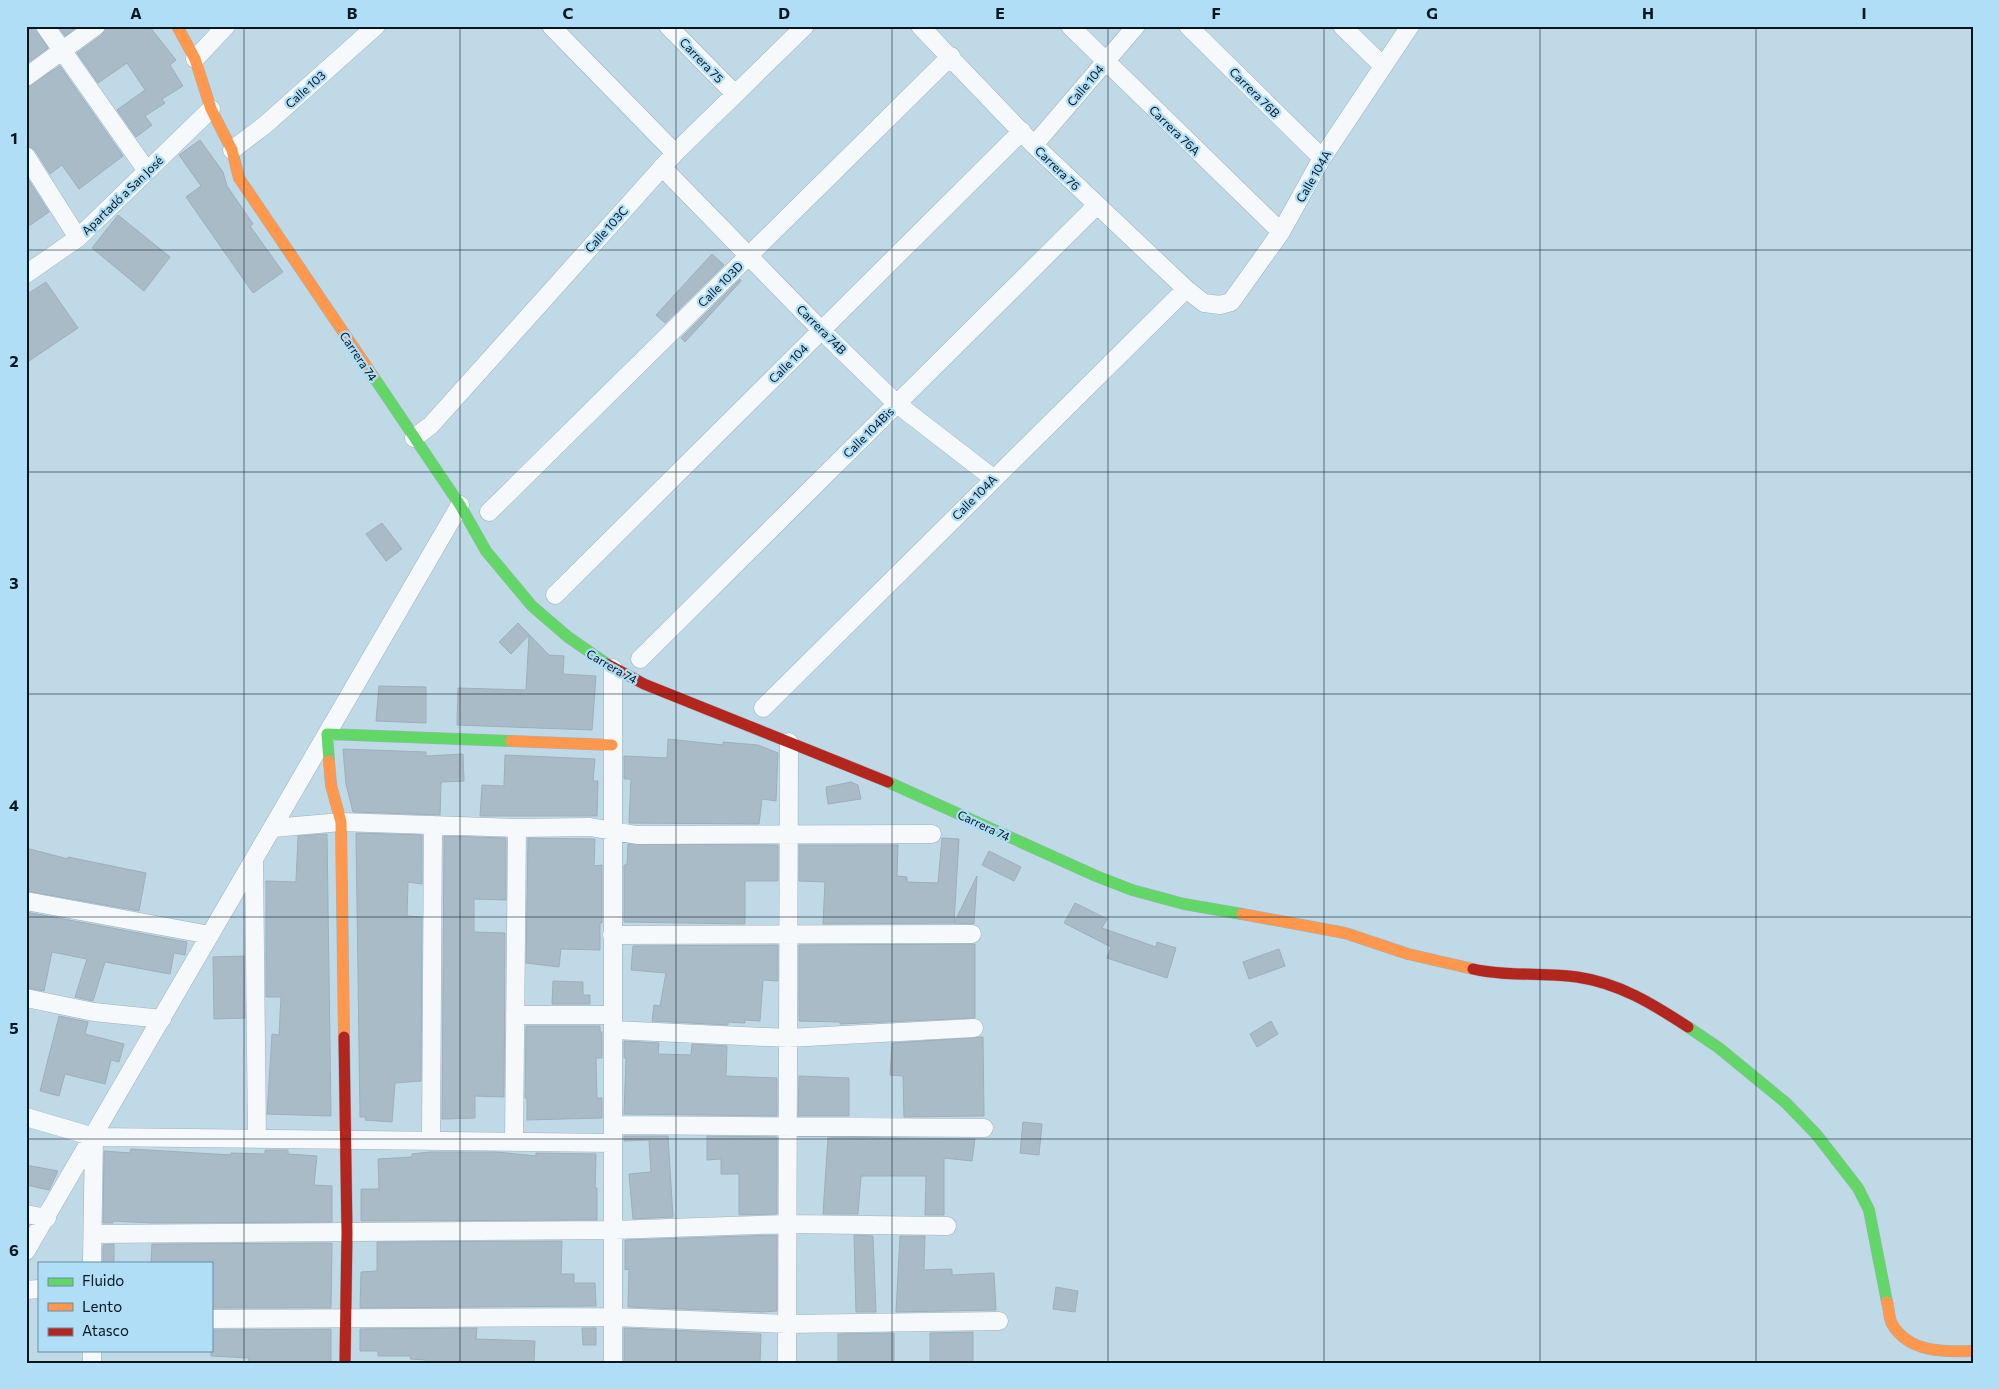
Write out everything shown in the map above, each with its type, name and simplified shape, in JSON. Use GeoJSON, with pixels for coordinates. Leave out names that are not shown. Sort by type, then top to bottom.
{"type":"FeatureCollection","features":[{"type":"Feature","properties":{"kind":"street"},"geometry":{"type":"LineString","coordinates":[[44,26],[147,171]]}},
{"type":"Feature","properties":{"kind":"street"},"geometry":{"type":"LineString","coordinates":[[26,77],[96,26]]}},
{"type":"Feature","properties":{"kind":"street","name":"Carrera 74"},"geometry":{"type":"LineString","coordinates":[[177,26],[195,58],[210,108],[232,150],[239,178],[460,505],[486,551],[527,600],[568,638],[613,668],[644,684],[882,779],[1065,863],[1132,890],[1221,912],[1346,933],[1408,954],[1478,970],[1515,975],[1576,977],[1611,985],[1650,1002],[1712,1043],[1786,1103],[1816,1134],[1858,1188],[1869,1210],[1892,1324],[1908,1340],[1923,1348],[1943,1352],[1973,1351]]}},
{"type":"Feature","properties":{"kind":"street"},"geometry":{"type":"LineString","coordinates":[[195,58],[226,26]]}},
{"type":"Feature","properties":{"kind":"street","name":"Calle 103"},"geometry":{"type":"LineString","coordinates":[[232,150],[265,125],[376,26]]}},
{"type":"Feature","properties":{"kind":"street"},"geometry":{"type":"LineString","coordinates":[[551,26],[675,153]]}},
{"type":"Feature","properties":{"kind":"street","name":"Carrera 75"},"geometry":{"type":"LineString","coordinates":[[668,26],[735,94]]}},
{"type":"Feature","properties":{"kind":"street","name":"Carrera 76"},"geometry":{"type":"LineString","coordinates":[[920,26],[951,56],[1034,145],[1096,206],[1204,303]]}},
{"type":"Feature","properties":{"kind":"street","name":"Carrera 76A"},"geometry":{"type":"LineString","coordinates":[[1070,26],[1282,232]]}},
{"type":"Feature","properties":{"kind":"street","name":"Calle 104"},"geometry":{"type":"LineString","coordinates":[[1034,145],[1136,26]]}},
{"type":"Feature","properties":{"kind":"street","name":"Carrera 76B"},"geometry":{"type":"LineString","coordinates":[[1188,26],[1322,158]]}},
{"type":"Feature","properties":{"kind":"street"},"geometry":{"type":"LineString","coordinates":[[1342,26],[1382,66]]}},
{"type":"Feature","properties":{"kind":"street","name":"Calle 104A"},"geometry":{"type":"LineString","coordinates":[[1204,303],[1220,305],[1231,302],[1282,232],[1322,158],[1410,26]]}},
{"type":"Feature","properties":{"kind":"street","name":"Calle 103C"},"geometry":{"type":"LineString","coordinates":[[414,438],[431,425],[675,153],[735,94],[796,29]]}},
{"type":"Feature","properties":{"kind":"street","name":"Calle 103D"},"geometry":{"type":"LineString","coordinates":[[489,512],[951,56]]}},
{"type":"Feature","properties":{"kind":"street","name":"Apartadó a San José"},"geometry":{"type":"LineString","coordinates":[[26,274],[78,238],[210,108]]}},
{"type":"Feature","properties":{"kind":"street","name":"Calle 104"},"geometry":{"type":"LineString","coordinates":[[555,595],[1022,131]]}},
{"type":"Feature","properties":{"kind":"street"},"geometry":{"type":"LineString","coordinates":[[26,156],[78,238]]}},
{"type":"Feature","properties":{"kind":"street","name":"Carrera 74B"},"geometry":{"type":"LineString","coordinates":[[662,167],[821,330],[897,404],[993,478]]}},
{"type":"Feature","properties":{"kind":"street","name":"Calle 104Bis"},"geometry":{"type":"LineString","coordinates":[[640,658],[1096,206]]}},
{"type":"Feature","properties":{"kind":"street","name":"Calle 104A"},"geometry":{"type":"LineString","coordinates":[[763,708],[1186,288]]}},
{"type":"Feature","properties":{"kind":"street"},"geometry":{"type":"LineString","coordinates":[[26,1251],[47,1218],[460,505]]}},
{"type":"Feature","properties":{"kind":"street"},"geometry":{"type":"LineString","coordinates":[[613,668],[613,1363]]}},
{"type":"Feature","properties":{"kind":"street"},"geometry":{"type":"LineString","coordinates":[[327,734],[612,745]]}},
{"type":"Feature","properties":{"kind":"street"},"geometry":{"type":"LineString","coordinates":[[327,734],[331,785],[341,822],[347,1233],[346,1363]]}},
{"type":"Feature","properties":{"kind":"street"},"geometry":{"type":"LineString","coordinates":[[786,1363],[789,742]]}},
{"type":"Feature","properties":{"kind":"street"},"geometry":{"type":"LineString","coordinates":[[272,828],[341,822],[517,828],[590,827],[637,835],[932,834]]}},
{"type":"Feature","properties":{"kind":"street"},"geometry":{"type":"LineString","coordinates":[[431,1140],[433,825]]}},
{"type":"Feature","properties":{"kind":"street"},"geometry":{"type":"LineString","coordinates":[[514,1142],[517,828]]}},
{"type":"Feature","properties":{"kind":"street"},"geometry":{"type":"LineString","coordinates":[[254,860],[257,1138]]}},
{"type":"Feature","properties":{"kind":"street"},"geometry":{"type":"LineString","coordinates":[[26,901],[210,935]]}},
{"type":"Feature","properties":{"kind":"street"},"geometry":{"type":"LineString","coordinates":[[612,934],[972,934]]}},
{"type":"Feature","properties":{"kind":"street"},"geometry":{"type":"LineString","coordinates":[[26,998],[94,1012],[162,1019]]}},
{"type":"Feature","properties":{"kind":"street"},"geometry":{"type":"LineString","coordinates":[[514,1016],[612,1022],[788,1038],[974,1028]]}},
{"type":"Feature","properties":{"kind":"street"},"geometry":{"type":"LineString","coordinates":[[26,1117],[94,1136],[613,1143]]}},
{"type":"Feature","properties":{"kind":"street"},"geometry":{"type":"LineString","coordinates":[[613,1125],[984,1128]]}},
{"type":"Feature","properties":{"kind":"street"},"geometry":{"type":"LineString","coordinates":[[92,1262],[94,1136]]}},
{"type":"Feature","properties":{"kind":"street"},"geometry":{"type":"LineString","coordinates":[[26,1214],[47,1218]]}},
{"type":"Feature","properties":{"kind":"street"},"geometry":{"type":"LineString","coordinates":[[93,1234],[613,1230],[787,1224],[948,1226]]}},
{"type":"Feature","properties":{"kind":"street"},"geometry":{"type":"LineString","coordinates":[[212,1319],[347,1320],[613,1317],[787,1324],[999,1321]]}},
{"type":"Feature","properties":{"kind":"building"},"geometry":{"type":"Polygon","coordinates":[[[26,26],[34,26],[48,48],[26,64],[26,26]]]}},
{"type":"Feature","properties":{"kind":"building"},"geometry":{"type":"Polygon","coordinates":[[[58,26],[78,26],[65,36],[58,26]]]}},
{"type":"Feature","properties":{"kind":"building"},"geometry":{"type":"Polygon","coordinates":[[[106,26],[149,26],[176,60],[170,65],[183,86],[162,99],[165,103],[145,116],[152,125],[136,137],[117,110],[145,90],[127,63],[98,83],[77,53],[102,35],[106,26]]]}},
{"type":"Feature","properties":{"kind":"building"},"geometry":{"type":"Polygon","coordinates":[[[60,66],[123,156],[79,189],[62,165],[50,174],[35,150],[26,145],[26,87],[60,66]]]}},
{"type":"Feature","properties":{"kind":"building"},"geometry":{"type":"Polygon","coordinates":[[[200,140],[223,172],[227,186],[253,224],[250,226],[283,272],[253,293],[186,197],[201,186],[179,155],[200,140]]]}},
{"type":"Feature","properties":{"kind":"building"},"geometry":{"type":"Polygon","coordinates":[[[26,176],[49,212],[26,228],[26,176]]]}},
{"type":"Feature","properties":{"kind":"building"},"geometry":{"type":"Polygon","coordinates":[[[118,215],[170,257],[144,291],[92,248],[118,215]]]}},
{"type":"Feature","properties":{"kind":"building"},"geometry":{"type":"Polygon","coordinates":[[[712,254],[724,265],[665,323],[656,315],[712,254]]]}},
{"type":"Feature","properties":{"kind":"building"},"geometry":{"type":"Polygon","coordinates":[[[740,279],[741,281],[685,342],[681,338],[740,279]]]}},
{"type":"Feature","properties":{"kind":"building"},"geometry":{"type":"Polygon","coordinates":[[[46,282],[78,328],[26,363],[26,295],[46,282]]]}},
{"type":"Feature","properties":{"kind":"building"},"geometry":{"type":"Polygon","coordinates":[[[382,523],[402,549],[386,561],[366,534],[382,523]]]}},
{"type":"Feature","properties":{"kind":"building"},"geometry":{"type":"Polygon","coordinates":[[[518,623],[549,655],[564,656],[563,674],[596,676],[592,730],[457,725],[458,688],[526,690],[529,635],[511,654],[499,642],[518,623]]]}},
{"type":"Feature","properties":{"kind":"building"},"geometry":{"type":"Polygon","coordinates":[[[379,686],[426,687],[426,723],[376,721],[379,686]]]}},
{"type":"Feature","properties":{"kind":"building"},"geometry":{"type":"Polygon","coordinates":[[[668,739],[723,745],[723,742],[758,745],[778,753],[776,801],[762,799],[759,824],[629,823],[631,779],[624,779],[624,756],[667,758],[668,739]]]}},
{"type":"Feature","properties":{"kind":"building"},"geometry":{"type":"Polygon","coordinates":[[[343,749],[426,752],[426,756],[463,754],[464,781],[441,782],[440,815],[353,812],[346,784],[343,749]]]}},
{"type":"Feature","properties":{"kind":"building"},"geometry":{"type":"Polygon","coordinates":[[[505,755],[595,759],[593,781],[598,781],[597,816],[480,816],[482,785],[504,786],[505,755]]]}},
{"type":"Feature","properties":{"kind":"building"},"geometry":{"type":"Polygon","coordinates":[[[851,782],[858,785],[861,799],[828,804],[826,787],[851,782]]]}},
{"type":"Feature","properties":{"kind":"building"},"geometry":{"type":"Polygon","coordinates":[[[356,833],[422,835],[422,884],[408,882],[407,916],[422,917],[421,1081],[395,1083],[392,1122],[365,1120],[366,1117],[360,1117],[356,833]]]}},
{"type":"Feature","properties":{"kind":"building"},"geometry":{"type":"Polygon","coordinates":[[[327,834],[331,1116],[267,1114],[272,1034],[279,1035],[281,997],[266,997],[266,881],[296,882],[298,836],[327,834]]]}},
{"type":"Feature","properties":{"kind":"building"},"geometry":{"type":"Polygon","coordinates":[[[444,836],[506,838],[506,900],[474,899],[474,932],[505,933],[504,1097],[475,1096],[475,1118],[442,1119],[444,836]]]}},
{"type":"Feature","properties":{"kind":"building"},"geometry":{"type":"Polygon","coordinates":[[[528,838],[595,839],[594,866],[602,865],[600,950],[561,949],[559,967],[526,963],[528,838]]]}},
{"type":"Feature","properties":{"kind":"building"},"geometry":{"type":"Polygon","coordinates":[[[942,838],[959,839],[954,923],[823,924],[825,882],[799,881],[799,845],[898,845],[897,876],[907,877],[907,882],[938,883],[942,838]]]}},
{"type":"Feature","properties":{"kind":"building"},"geometry":{"type":"Polygon","coordinates":[[[628,844],[778,845],[778,881],[745,881],[745,924],[624,922],[624,865],[627,865],[628,844]]]}},
{"type":"Feature","properties":{"kind":"building"},"geometry":{"type":"Polygon","coordinates":[[[26,848],[68,859],[68,857],[146,873],[139,911],[26,891],[26,848]]]}},
{"type":"Feature","properties":{"kind":"building"},"geometry":{"type":"Polygon","coordinates":[[[989,851],[1021,867],[1014,881],[982,865],[989,851]]]}},
{"type":"Feature","properties":{"kind":"building"},"geometry":{"type":"Polygon","coordinates":[[[977,876],[974,924],[954,923],[977,876]]]}},
{"type":"Feature","properties":{"kind":"building"},"geometry":{"type":"Polygon","coordinates":[[[1075,903],[1107,919],[1102,928],[1156,947],[1157,942],[1176,948],[1167,978],[1107,958],[1111,947],[1064,923],[1075,903]]]}},
{"type":"Feature","properties":{"kind":"building"},"geometry":{"type":"Polygon","coordinates":[[[26,912],[187,942],[185,955],[174,953],[170,974],[105,962],[93,1001],[75,997],[87,959],[52,952],[44,991],[26,988],[26,912]]]}},
{"type":"Feature","properties":{"kind":"building"},"geometry":{"type":"Polygon","coordinates":[[[975,944],[975,1018],[840,1024],[840,1022],[799,1021],[799,945],[975,944]]]}},
{"type":"Feature","properties":{"kind":"building"},"geometry":{"type":"Polygon","coordinates":[[[778,945],[778,981],[763,980],[760,1021],[745,1020],[745,1023],[728,1022],[728,1025],[652,1021],[654,1005],[660,1006],[666,973],[631,970],[633,946],[778,945]]]}},
{"type":"Feature","properties":{"kind":"building"},"geometry":{"type":"Polygon","coordinates":[[[1279,949],[1285,966],[1249,979],[1243,962],[1279,949]]]}},
{"type":"Feature","properties":{"kind":"building"},"geometry":{"type":"Polygon","coordinates":[[[244,956],[245,1018],[214,1019],[213,957],[244,956]]]}},
{"type":"Feature","properties":{"kind":"building"},"geometry":{"type":"Polygon","coordinates":[[[553,981],[583,982],[583,995],[590,995],[590,1004],[552,1004],[553,981]]]}},
{"type":"Feature","properties":{"kind":"building"},"geometry":{"type":"Polygon","coordinates":[[[59,1016],[88,1022],[85,1034],[124,1044],[119,1062],[111,1060],[105,1084],[65,1074],[59,1096],[40,1091],[59,1016]]]}},
{"type":"Feature","properties":{"kind":"building"},"geometry":{"type":"Polygon","coordinates":[[[1271,1021],[1278,1034],[1257,1047],[1250,1034],[1271,1021]]]}},
{"type":"Feature","properties":{"kind":"building"},"geometry":{"type":"Polygon","coordinates":[[[526,1026],[600,1026],[600,1032],[602,1032],[602,1058],[596,1058],[597,1098],[602,1098],[602,1118],[527,1120],[527,1098],[525,1098],[526,1026]]]}},
{"type":"Feature","properties":{"kind":"building"},"geometry":{"type":"Polygon","coordinates":[[[983,1037],[984,1116],[904,1117],[903,1076],[890,1075],[892,1043],[983,1037]]]}},
{"type":"Feature","properties":{"kind":"building"},"geometry":{"type":"Polygon","coordinates":[[[624,1041],[659,1043],[658,1054],[691,1055],[692,1044],[727,1046],[726,1076],[777,1078],[777,1116],[624,1114],[626,1058],[624,1058],[624,1041]]]}},
{"type":"Feature","properties":{"kind":"building"},"geometry":{"type":"Polygon","coordinates":[[[799,1076],[849,1078],[849,1116],[798,1116],[799,1076]]]}},
{"type":"Feature","properties":{"kind":"building"},"geometry":{"type":"Polygon","coordinates":[[[1023,1122],[1042,1124],[1039,1155],[1020,1153],[1023,1122]]]}},
{"type":"Feature","properties":{"kind":"building"},"geometry":{"type":"Polygon","coordinates":[[[624,1136],[668,1136],[673,1217],[633,1219],[629,1174],[651,1172],[649,1140],[624,1141],[624,1136]]]}},
{"type":"Feature","properties":{"kind":"building"},"geometry":{"type":"Polygon","coordinates":[[[707,1136],[777,1137],[777,1214],[739,1215],[739,1174],[721,1174],[721,1159],[707,1160],[707,1136]]]}},
{"type":"Feature","properties":{"kind":"building"},"geometry":{"type":"Polygon","coordinates":[[[828,1137],[975,1139],[972,1161],[944,1158],[944,1215],[925,1215],[926,1176],[861,1176],[858,1214],[823,1214],[828,1137]]]}},
{"type":"Feature","properties":{"kind":"building"},"geometry":{"type":"Polygon","coordinates":[[[131,1149],[231,1155],[231,1153],[265,1154],[265,1150],[288,1150],[288,1154],[317,1156],[314,1185],[332,1186],[332,1222],[153,1223],[113,1221],[113,1223],[103,1223],[104,1151],[130,1153],[131,1149]]]}},
{"type":"Feature","properties":{"kind":"building"},"geometry":{"type":"Polygon","coordinates":[[[429,1152],[497,1152],[536,1156],[536,1153],[596,1154],[595,1188],[597,1188],[597,1220],[361,1221],[361,1189],[379,1189],[378,1159],[412,1157],[412,1154],[429,1152]]]}},
{"type":"Feature","properties":{"kind":"building"},"geometry":{"type":"Polygon","coordinates":[[[26,1165],[58,1171],[49,1190],[26,1185],[26,1165]]]}},
{"type":"Feature","properties":{"kind":"building"},"geometry":{"type":"Polygon","coordinates":[[[777,1235],[777,1311],[628,1307],[629,1269],[625,1270],[625,1240],[777,1235]]]}},
{"type":"Feature","properties":{"kind":"building"},"geometry":{"type":"Polygon","coordinates":[[[854,1235],[873,1236],[876,1312],[856,1312],[854,1235]]]}},
{"type":"Feature","properties":{"kind":"building"},"geometry":{"type":"Polygon","coordinates":[[[900,1236],[925,1236],[924,1270],[952,1269],[952,1275],[994,1273],[996,1310],[896,1312],[900,1236]]]}},
{"type":"Feature","properties":{"kind":"building"},"geometry":{"type":"Polygon","coordinates":[[[562,1241],[561,1274],[574,1274],[574,1283],[595,1283],[596,1306],[360,1308],[361,1272],[377,1271],[377,1242],[562,1241]]]}},
{"type":"Feature","properties":{"kind":"building"},"geometry":{"type":"Polygon","coordinates":[[[332,1243],[331,1308],[212,1308],[212,1262],[151,1262],[152,1244],[332,1243]]]}},
{"type":"Feature","properties":{"kind":"building"},"geometry":{"type":"Polygon","coordinates":[[[114,1244],[114,1262],[103,1262],[103,1245],[114,1244]]]}},
{"type":"Feature","properties":{"kind":"building"},"geometry":{"type":"Polygon","coordinates":[[[1056,1287],[1078,1291],[1075,1312],[1053,1309],[1056,1287]]]}},
{"type":"Feature","properties":{"kind":"building"},"geometry":{"type":"Polygon","coordinates":[[[477,1328],[476,1339],[535,1341],[534,1363],[426,1363],[426,1360],[410,1359],[411,1356],[378,1356],[378,1351],[360,1351],[360,1329],[477,1328]]]}},
{"type":"Feature","properties":{"kind":"building"},"geometry":{"type":"Polygon","coordinates":[[[582,1328],[596,1328],[596,1345],[583,1345],[582,1328]]]}},
{"type":"Feature","properties":{"kind":"building"},"geometry":{"type":"Polygon","coordinates":[[[624,1328],[761,1334],[760,1363],[624,1363],[624,1328]]]}},
{"type":"Feature","properties":{"kind":"building"},"geometry":{"type":"Polygon","coordinates":[[[331,1329],[331,1363],[248,1363],[249,1358],[211,1356],[212,1330],[331,1329]]]}},
{"type":"Feature","properties":{"kind":"building"},"geometry":{"type":"Polygon","coordinates":[[[973,1332],[973,1363],[930,1363],[930,1333],[973,1332]]]}},
{"type":"Feature","properties":{"kind":"building"},"geometry":{"type":"Polygon","coordinates":[[[894,1333],[894,1363],[838,1363],[838,1334],[894,1333]]]}},
{"type":"Feature","properties":{"kind":"traffic: fast"},"geometry":{"type":"LineString","coordinates":[[373,376],[460,505],[486,551],[532,606],[568,637],[607,664]]}},
{"type":"Feature","properties":{"kind":"traffic: fast"},"geometry":{"type":"LineString","coordinates":[[329,761],[327,734],[511,741]]}},
{"type":"Feature","properties":{"kind":"traffic: fast"},"geometry":{"type":"LineString","coordinates":[[888,782],[1096,876],[1132,890],[1184,904],[1242,914]]}},
{"type":"Feature","properties":{"kind":"traffic: fast"},"geometry":{"type":"LineString","coordinates":[[1688,1027],[1719,1048],[1786,1103],[1816,1134],[1858,1188],[1869,1210],[1887,1302]]}},
{"type":"Feature","properties":{"kind":"traffic: slow"},"geometry":{"type":"LineString","coordinates":[[177,26],[195,59],[211,109],[232,150],[239,178],[373,376]]}},
{"type":"Feature","properties":{"kind":"traffic: slow"},"geometry":{"type":"LineString","coordinates":[[511,741],[612,745]]}},
{"type":"Feature","properties":{"kind":"traffic: slow"},"geometry":{"type":"LineString","coordinates":[[329,761],[331,785],[341,822],[344,1037]]}},
{"type":"Feature","properties":{"kind":"traffic: slow"},"geometry":{"type":"LineString","coordinates":[[1242,914],[1345,933],[1408,954],[1473,969]]}},
{"type":"Feature","properties":{"kind":"traffic: slow"},"geometry":{"type":"LineString","coordinates":[[1887,1302],[1892,1324],[1899,1334],[1908,1341],[1918,1346],[1940,1351],[1973,1351]]}},
{"type":"Feature","properties":{"kind":"traffic: jam"},"geometry":{"type":"LineString","coordinates":[[607,664],[644,684],[888,782]]}},
{"type":"Feature","properties":{"kind":"traffic: jam"},"geometry":{"type":"LineString","coordinates":[[1473,969],[1499,973],[1577,977],[1607,984],[1662,1010],[1688,1027]]}},
{"type":"Feature","properties":{"kind":"traffic: jam"},"geometry":{"type":"LineString","coordinates":[[344,1037],[347,1233],[345,1363]]}}]}
